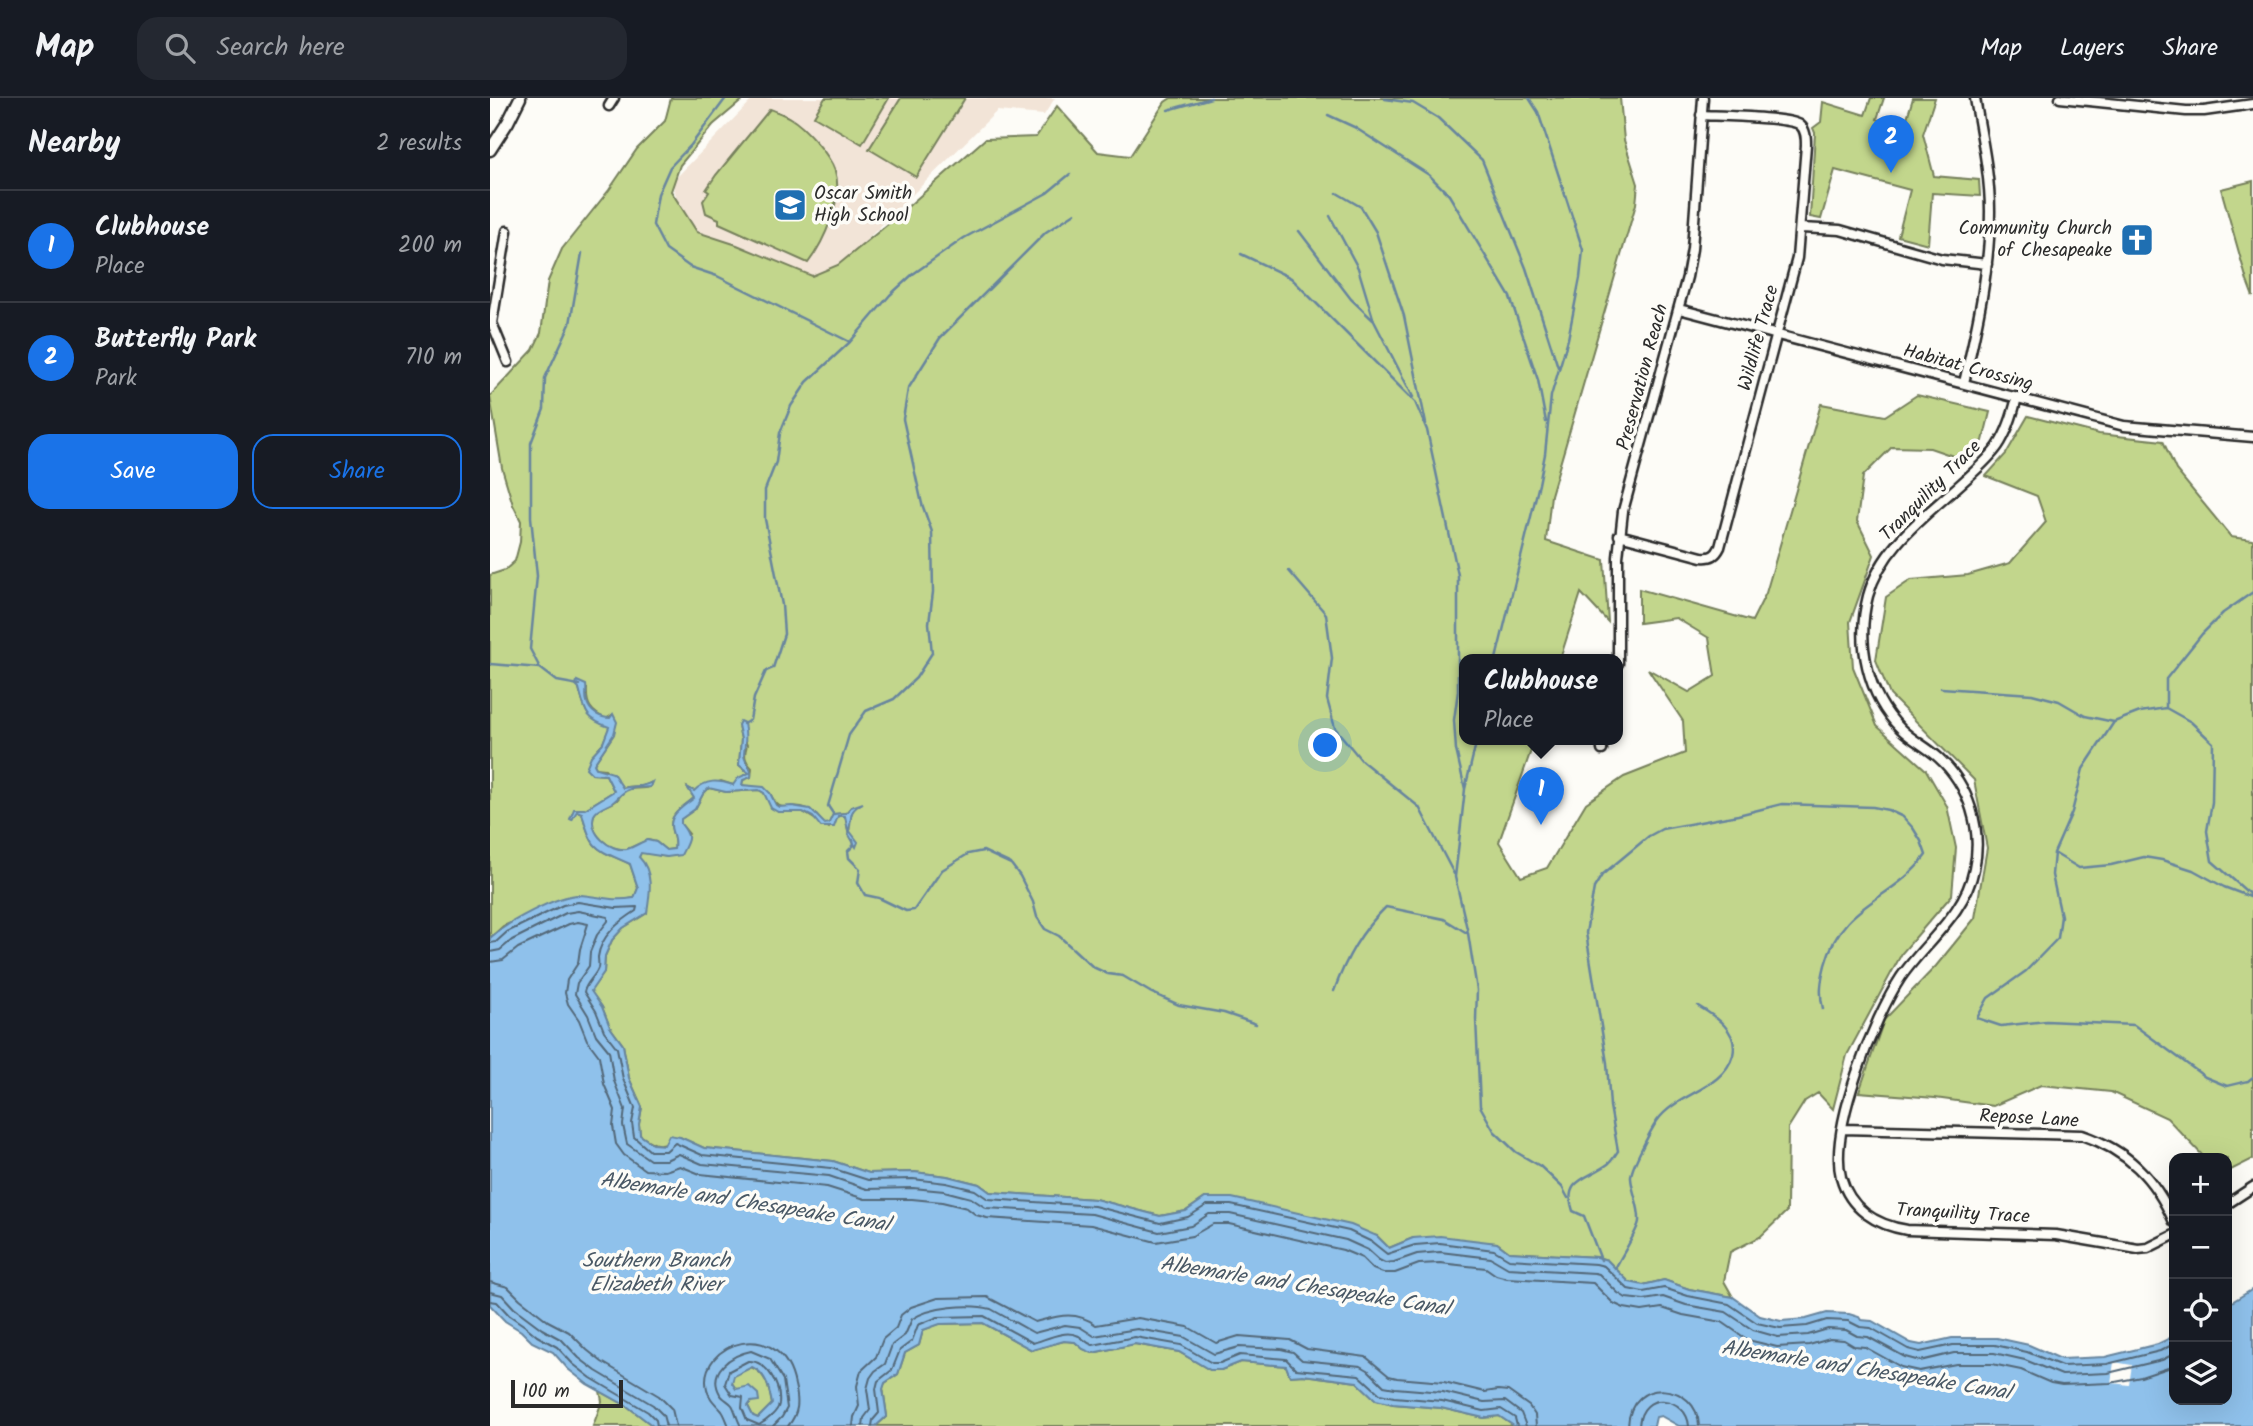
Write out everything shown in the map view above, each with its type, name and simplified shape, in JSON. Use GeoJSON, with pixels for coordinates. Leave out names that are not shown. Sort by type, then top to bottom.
{"type":"FeatureCollection","features":[{"type":"Feature","properties":{"kind":"street"},"geometry":{"type":"LineString","coordinates":[[490,150],[520,98]]}},
{"type":"Feature","properties":{"kind":"street","name":"Preservation Reach"},"geometry":{"type":"LineString","coordinates":[[1618,654],[1619,535],[1623,511],[1688,277],[1703,98]]}},
{"type":"Feature","properties":{"kind":"street"},"geometry":{"type":"LineString","coordinates":[[1965,383],[1987,264],[1989,191],[1975,98]]}},
{"type":"Feature","properties":{"kind":"street"},"geometry":{"type":"LineString","coordinates":[[2060,98],[2186,111],[2253,104]]}},
{"type":"Feature","properties":{"kind":"street","name":"Wildlife Trace"},"geometry":{"type":"LineString","coordinates":[[1619,535],[1702,557],[1710,558],[1716,554],[1797,258],[1806,139],[1802,127],[1789,121],[1701,115]]}},
{"type":"Feature","properties":{"kind":"street"},"geometry":{"type":"LineString","coordinates":[[1801,228],[1840,230],[1942,259],[1987,264]]}},
{"type":"Feature","properties":{"kind":"street"},"geometry":{"type":"LineString","coordinates":[[507,231],[491,323],[508,362]]}},
{"type":"Feature","properties":{"kind":"street","name":"Habitat Crossing"},"geometry":{"type":"LineString","coordinates":[[1679,309],[2124,426],[2253,437]]}},
{"type":"Feature","properties":{"kind":"street","name":"Tranquility Trace"},"geometry":{"type":"LineString","coordinates":[[2017,397],[2009,424],[1997,447],[1908,533],[1897,550],[1888,555],[1872,586],[1866,607],[1864,652],[1877,698],[1894,723],[1942,761],[1964,791],[1975,825],[1976,857],[1963,902],[1901,977],[1881,1013],[1859,1065],[1838,1154],[1842,1178],[1858,1207],[1888,1227],[2056,1235],[2138,1249],[2148,1248],[2169,1238]]}},
{"type":"Feature","properties":{"kind":"street"},"geometry":{"type":"LineString","coordinates":[[1602,745],[1602,750]]}},
{"type":"Feature","properties":{"kind":"street","name":"Repose Lane"},"geometry":{"type":"LineString","coordinates":[[1843,1129],[2082,1135],[2112,1147],[2133,1163],[2161,1196],[2171,1216]]}},
{"type":"Feature","properties":{"kind":"street"},"geometry":{"type":"LineString","coordinates":[[2232,1201],[2253,1186]]}},
{"type":"Feature","properties":{"kind":"shaded area","name":"Oscar Smith High School"},"geometry":{"type":"Polygon","coordinates":[[[754,98],[1055,98],[1044,115],[997,111],[812,294],[685,227],[672,182],[754,98]]]}},
{"type":"Feature","properties":{"kind":"green space"},"geometry":{"type":"Polygon","coordinates":[[[671,98],[745,98],[713,125],[680,165],[671,191],[697,232],[737,245],[812,276],[838,265],[985,139],[1036,137],[1057,106],[1098,152],[1130,156],[1165,102],[1171,98],[1620,98],[1624,140],[1638,184],[1636,204],[1551,495],[1546,541],[1604,560],[1608,622],[1581,593],[1562,654],[1459,654],[1459,745],[1533,745],[1499,842],[1521,877],[1547,868],[1586,803],[1624,777],[1685,753],[1683,721],[1648,669],[1689,692],[1715,676],[1709,638],[1676,618],[1639,623],[1639,589],[1752,621],[1766,593],[1821,404],[1885,416],[1917,395],[1990,412],[1983,441],[1962,459],[1930,448],[1892,447],[1863,476],[1857,521],[1874,555],[1850,622],[1853,667],[1877,726],[1926,770],[1947,806],[1956,848],[1952,895],[1902,953],[1847,1055],[1833,1109],[1818,1093],[1805,1101],[1788,1128],[1787,1211],[1760,1237],[1730,1252],[1724,1281],[1733,1297],[1689,1289],[1664,1280],[1643,1285],[1629,1282],[1607,1260],[1597,1257],[1509,1252],[1497,1243],[1413,1238],[1389,1248],[1377,1236],[1205,1198],[1186,1211],[1160,1216],[1095,1199],[990,1192],[979,1184],[947,1176],[914,1172],[869,1173],[833,1161],[704,1148],[680,1137],[664,1144],[656,1144],[640,1135],[642,1107],[629,1078],[623,1045],[590,991],[604,972],[605,956],[612,940],[623,928],[647,913],[639,857],[641,852],[667,857],[675,849],[666,850],[656,842],[648,840],[627,849],[620,849],[608,844],[597,834],[593,822],[595,812],[614,802],[626,790],[650,787],[650,783],[623,788],[605,769],[596,768],[594,764],[614,734],[612,715],[606,719],[593,711],[587,699],[587,689],[579,688],[587,713],[595,720],[610,726],[603,743],[591,756],[592,774],[606,775],[614,791],[577,811],[582,813],[592,842],[597,847],[630,864],[638,888],[634,898],[617,901],[577,895],[503,926],[490,938],[490,575],[505,570],[515,561],[520,542],[521,521],[513,505],[502,468],[490,396],[533,350],[541,333],[548,281],[562,249],[609,190],[637,149],[665,121],[671,98]],[[738,725],[741,739],[739,765],[749,773],[733,785],[721,781],[694,791],[688,788],[694,798],[677,812],[672,820],[675,849],[689,834],[681,824],[681,819],[695,809],[709,788],[726,792],[759,790],[778,812],[803,812],[829,828],[838,816],[845,816],[849,835],[851,814],[857,806],[851,807],[846,813],[834,814],[825,825],[811,810],[782,807],[770,793],[742,785],[743,780],[751,777],[752,768],[746,760],[747,745],[738,725]]]}},
{"type":"Feature","properties":{"kind":"green space"},"geometry":{"type":"Polygon","coordinates":[[[825,98],[889,98],[862,144],[814,116],[825,98]]]}},
{"type":"Feature","properties":{"kind":"green space"},"geometry":{"type":"Polygon","coordinates":[[[901,98],[965,98],[916,177],[869,149],[901,98]]]}},
{"type":"Feature","properties":{"kind":"green space"},"geometry":{"type":"Polygon","coordinates":[[[1871,98],[1884,98],[1877,119],[1904,128],[1913,98],[1935,98],[1923,134],[1934,176],[1979,180],[1980,196],[1932,193],[1928,244],[1898,236],[1910,190],[1835,170],[1821,219],[1810,217],[1815,133],[1813,128],[1821,122],[1823,102],[1865,115],[1871,98]]]}},
{"type":"Feature","properties":{"kind":"green space"},"geometry":{"type":"Polygon","coordinates":[[[770,109],[803,128],[823,150],[835,171],[835,206],[820,244],[808,263],[719,223],[719,219],[706,213],[703,201],[709,192],[706,190],[716,175],[770,109]]]}},
{"type":"Feature","properties":{"kind":"green space"},"geometry":{"type":"Polygon","coordinates":[[[2253,181],[2253,297],[2221,189],[2253,181]]]}},
{"type":"Feature","properties":{"kind":"green space"},"geometry":{"type":"Polygon","coordinates":[[[2028,416],[2099,434],[2163,441],[2176,470],[2231,537],[2253,540],[2253,1159],[2232,1170],[2232,1153],[2200,1153],[2167,1118],[2111,1092],[2041,1085],[1993,1106],[1859,1092],[1884,1020],[1936,966],[1975,918],[1987,848],[1974,780],[1890,695],[1876,660],[1886,597],[1911,580],[1968,575],[2010,563],[2046,522],[2037,496],[1986,476],[2006,454],[2028,416]]]}},
{"type":"Feature","properties":{"kind":"green space"},"geometry":{"type":"Polygon","coordinates":[[[983,1323],[1032,1350],[1064,1341],[1075,1342],[1093,1353],[1134,1344],[1179,1352],[1210,1370],[1221,1370],[1241,1362],[1286,1366],[1290,1376],[1303,1375],[1357,1382],[1377,1400],[1441,1408],[1484,1418],[1499,1416],[1514,1426],[876,1426],[887,1416],[883,1388],[885,1383],[898,1374],[905,1353],[919,1345],[923,1330],[939,1324],[983,1323]]]}},
{"type":"Feature","properties":{"kind":"green space"},"geometry":{"type":"Polygon","coordinates":[[[751,1367],[764,1378],[772,1404],[758,1418],[753,1416],[748,1406],[751,1402],[732,1383],[733,1376],[751,1367]]]}},
{"type":"Feature","properties":{"kind":"green space"},"geometry":{"type":"Polygon","coordinates":[[[600,1391],[627,1406],[653,1426],[593,1426],[602,1401],[600,1391]]]}},
{"type":"Feature","properties":{"kind":"water","name":"Southern Branch Elizabeth River"},"geometry":{"type":"Polygon","coordinates":[[[577,681],[586,685],[586,700],[593,712],[607,718],[613,714],[617,722],[614,734],[594,764],[596,768],[613,773],[623,788],[652,782],[650,787],[626,791],[595,813],[593,822],[597,834],[614,847],[627,849],[647,840],[656,842],[666,850],[674,849],[672,820],[677,812],[694,798],[687,787],[694,791],[703,784],[712,782],[733,785],[738,778],[749,773],[739,765],[740,721],[744,723],[746,736],[744,757],[751,773],[751,777],[743,780],[742,785],[764,787],[779,807],[810,809],[825,824],[829,823],[833,814],[846,813],[851,807],[863,803],[855,809],[851,817],[849,830],[858,842],[856,847],[849,835],[845,816],[838,816],[834,827],[821,827],[813,817],[803,812],[778,812],[771,808],[764,793],[759,790],[726,792],[709,788],[695,809],[681,819],[688,839],[681,855],[667,857],[641,853],[639,857],[647,869],[650,884],[647,913],[623,928],[612,940],[605,956],[604,972],[591,991],[623,1045],[629,1078],[642,1107],[640,1135],[653,1144],[664,1145],[669,1135],[704,1148],[833,1161],[869,1173],[914,1172],[947,1176],[979,1184],[990,1192],[1095,1199],[1160,1216],[1186,1211],[1205,1198],[1232,1198],[1351,1225],[1377,1236],[1389,1248],[1413,1238],[1440,1236],[1497,1243],[1509,1252],[1597,1257],[1607,1260],[1629,1282],[1643,1285],[1664,1280],[1689,1289],[1733,1297],[1760,1316],[1781,1321],[1806,1319],[1827,1313],[1849,1314],[1861,1320],[1872,1321],[1911,1343],[1921,1345],[1952,1338],[1997,1338],[2029,1345],[2061,1359],[2105,1357],[2158,1344],[2169,1338],[2169,1405],[2232,1405],[2232,1302],[2253,1289],[2253,1426],[1679,1426],[1661,1416],[1656,1417],[1654,1426],[1514,1426],[1499,1416],[1484,1418],[1441,1408],[1376,1400],[1357,1382],[1303,1375],[1290,1376],[1286,1366],[1241,1362],[1221,1370],[1210,1370],[1179,1352],[1135,1344],[1092,1353],[1075,1342],[1064,1341],[1032,1350],[983,1323],[940,1324],[923,1330],[919,1345],[905,1353],[898,1374],[885,1383],[883,1389],[887,1416],[876,1426],[653,1426],[627,1406],[587,1384],[553,1352],[532,1342],[490,1305],[490,938],[519,918],[558,900],[579,895],[612,899],[634,898],[638,888],[630,864],[602,851],[592,842],[582,813],[577,811],[572,820],[570,819],[574,809],[585,809],[614,791],[606,775],[592,774],[586,768],[591,756],[603,743],[609,727],[595,721],[587,713],[577,681]],[[752,1367],[734,1376],[732,1383],[736,1389],[749,1386],[758,1394],[759,1401],[751,1402],[748,1406],[753,1416],[758,1418],[772,1404],[770,1392],[761,1373],[752,1367]]]}},
{"type":"Feature","properties":{"kind":"pier"},"geometry":{"type":"Polygon","coordinates":[[[2114,1362],[2132,1365],[2129,1385],[2111,1383],[2114,1362]]]}},
{"type":"Feature","properties":{"kind":"waterway"},"geometry":{"type":"LineString","coordinates":[[726,98],[691,145],[670,167],[658,194],[653,225],[666,250],[690,267],[717,276],[850,342]]}},
{"type":"Feature","properties":{"kind":"waterway"},"geometry":{"type":"LineString","coordinates":[[1168,110],[1211,98]]}},
{"type":"Feature","properties":{"kind":"waterway"},"geometry":{"type":"LineString","coordinates":[[1497,654],[1539,484],[1551,396],[1568,339],[1583,250],[1538,112],[1529,98]]}},
{"type":"Feature","properties":{"kind":"waterway"},"geometry":{"type":"LineString","coordinates":[[1385,99],[1413,103],[1438,118],[1482,160],[1526,268],[1558,367]]}},
{"type":"Feature","properties":{"kind":"waterway"},"geometry":{"type":"LineString","coordinates":[[1328,115],[1354,127],[1429,175],[1449,195],[1510,297],[1538,380],[1546,422]]}},
{"type":"Feature","properties":{"kind":"waterway"},"geometry":{"type":"LineString","coordinates":[[743,724],[750,720],[754,698],[766,671],[773,668],[784,634],[782,605],[765,519],[765,490],[776,462],[780,433],[791,406],[807,382],[850,342],[890,295],[913,274],[964,238],[1047,193],[1070,174]]}},
{"type":"Feature","properties":{"kind":"waterway"},"geometry":{"type":"LineString","coordinates":[[1337,193],[1361,207],[1376,232],[1404,316],[1426,424]]}},
{"type":"Feature","properties":{"kind":"waterway"},"geometry":{"type":"LineString","coordinates":[[834,815],[828,806],[849,735],[866,711],[894,699],[916,678],[932,653],[929,623],[933,592],[932,532],[922,504],[903,419],[908,389],[940,338],[1046,232],[1075,213]]}},
{"type":"Feature","properties":{"kind":"waterway"},"geometry":{"type":"LineString","coordinates":[[1330,216],[1358,268],[1374,321],[1413,397]]}},
{"type":"Feature","properties":{"kind":"waterway"},"geometry":{"type":"LineString","coordinates":[[1299,231],[1351,299],[1373,320]]}},
{"type":"Feature","properties":{"kind":"waterway"},"geometry":{"type":"LineString","coordinates":[[540,668],[530,649],[537,576],[531,517],[531,443],[544,409],[545,378],[570,324],[582,253]]}},
{"type":"Feature","properties":{"kind":"waterway"},"geometry":{"type":"LineString","coordinates":[[1241,254],[1291,278],[1415,402],[1427,430],[1458,575],[1458,691],[1454,720],[1456,750],[1465,789]]}},
{"type":"Feature","properties":{"kind":"waterway"},"geometry":{"type":"LineString","coordinates":[[1289,571],[1326,614],[1332,658],[1327,699],[1335,728],[1362,761],[1419,807],[1454,874]]}},
{"type":"Feature","properties":{"kind":"waterway"},"geometry":{"type":"LineString","coordinates":[[2253,592],[2223,613],[2202,634],[2166,679],[2166,708],[2191,722],[2213,743],[2212,802],[2207,831],[2212,861],[2253,897]]}},
{"type":"Feature","properties":{"kind":"waterway"},"geometry":{"type":"LineString","coordinates":[[490,664],[540,668],[557,681],[579,685]]}},
{"type":"Feature","properties":{"kind":"waterway"},"geometry":{"type":"LineString","coordinates":[[1941,688],[2032,694],[2059,701],[2085,716],[2114,722],[2140,712],[2166,708]]}},
{"type":"Feature","properties":{"kind":"waterway"},"geometry":{"type":"LineString","coordinates":[[2114,722],[2083,769],[2072,812],[2054,853],[2052,875],[2061,916],[2058,938],[2026,971],[1988,998],[1977,1018],[2001,1026],[2046,1021],[2134,1025],[2205,1077],[2227,1086],[2248,1081],[2253,1077]]}},
{"type":"Feature","properties":{"kind":"waterway"},"geometry":{"type":"LineString","coordinates":[[1476,745],[1465,789],[1455,877],[1477,990],[1480,1106],[1494,1131],[1516,1152],[1540,1166],[1562,1187],[1568,1198]]}},
{"type":"Feature","properties":{"kind":"waterway"},"geometry":{"type":"LineString","coordinates":[[1601,1260],[1584,1216],[1573,1211],[1571,1192],[1579,1181],[1608,1164],[1618,1151],[1586,933],[1594,888],[1602,875],[1649,836],[1662,829],[1782,804],[1873,807],[1903,817],[1921,841],[1926,855],[1913,871],[1855,914],[1843,927],[1825,965],[1821,987],[1823,1009]]}},
{"type":"Feature","properties":{"kind":"waterway"},"geometry":{"type":"LineString","coordinates":[[853,840],[854,845],[848,851],[849,858],[860,869],[858,883],[865,895],[879,898],[906,911],[914,910],[942,870],[968,854],[983,851],[1011,864],[1020,876],[1037,917],[1045,929],[1059,936],[1093,967],[1108,974],[1123,976],[1179,1005],[1224,1013],[1256,1024]]}},
{"type":"Feature","properties":{"kind":"waterway"},"geometry":{"type":"LineString","coordinates":[[2054,853],[2079,868],[2111,865],[2144,857],[2162,860],[2193,870],[2224,887],[2253,898]]}},
{"type":"Feature","properties":{"kind":"waterway"},"geometry":{"type":"LineString","coordinates":[[1334,991],[1355,946],[1386,907],[1444,919],[1467,933]]}},
{"type":"Feature","properties":{"kind":"waterway"},"geometry":{"type":"LineString","coordinates":[[1615,1269],[1638,1225],[1638,1210],[1631,1178],[1650,1132],[1665,1112],[1720,1076],[1733,1055],[1734,1046],[1729,1032],[1724,1025],[1698,1006]]}},
{"type":"Feature","properties":{"kind":"place","name":"Butterfly Park"},"geometry":{"type":"Point","coordinates":[1891,173]}},
{"type":"Feature","properties":{"kind":"place","name":"Oscar Smith High School"},"geometry":{"type":"Point","coordinates":[790,205]}},
{"type":"Feature","properties":{"kind":"place","name":"Community Church of Chesapeake"},"geometry":{"type":"Point","coordinates":[2137,240]}},
{"type":"Feature","properties":{"kind":"place","name":"Clubhouse"},"geometry":{"type":"Point","coordinates":[1541,825]}},
{"type":"Feature","properties":{"kind":"water label","name":"Albemarle and Chesapeake Canal"},"geometry":{"type":"Point","coordinates":[745,1203]}},
{"type":"Feature","properties":{"kind":"water label","name":"Albemarle and Chesapeake Canal"},"geometry":{"type":"Point","coordinates":[1305,1287]}},
{"type":"Feature","properties":{"kind":"water label","name":"Albemarle and Chesapeake Canal"},"geometry":{"type":"Point","coordinates":[1866,1371]}}]}
